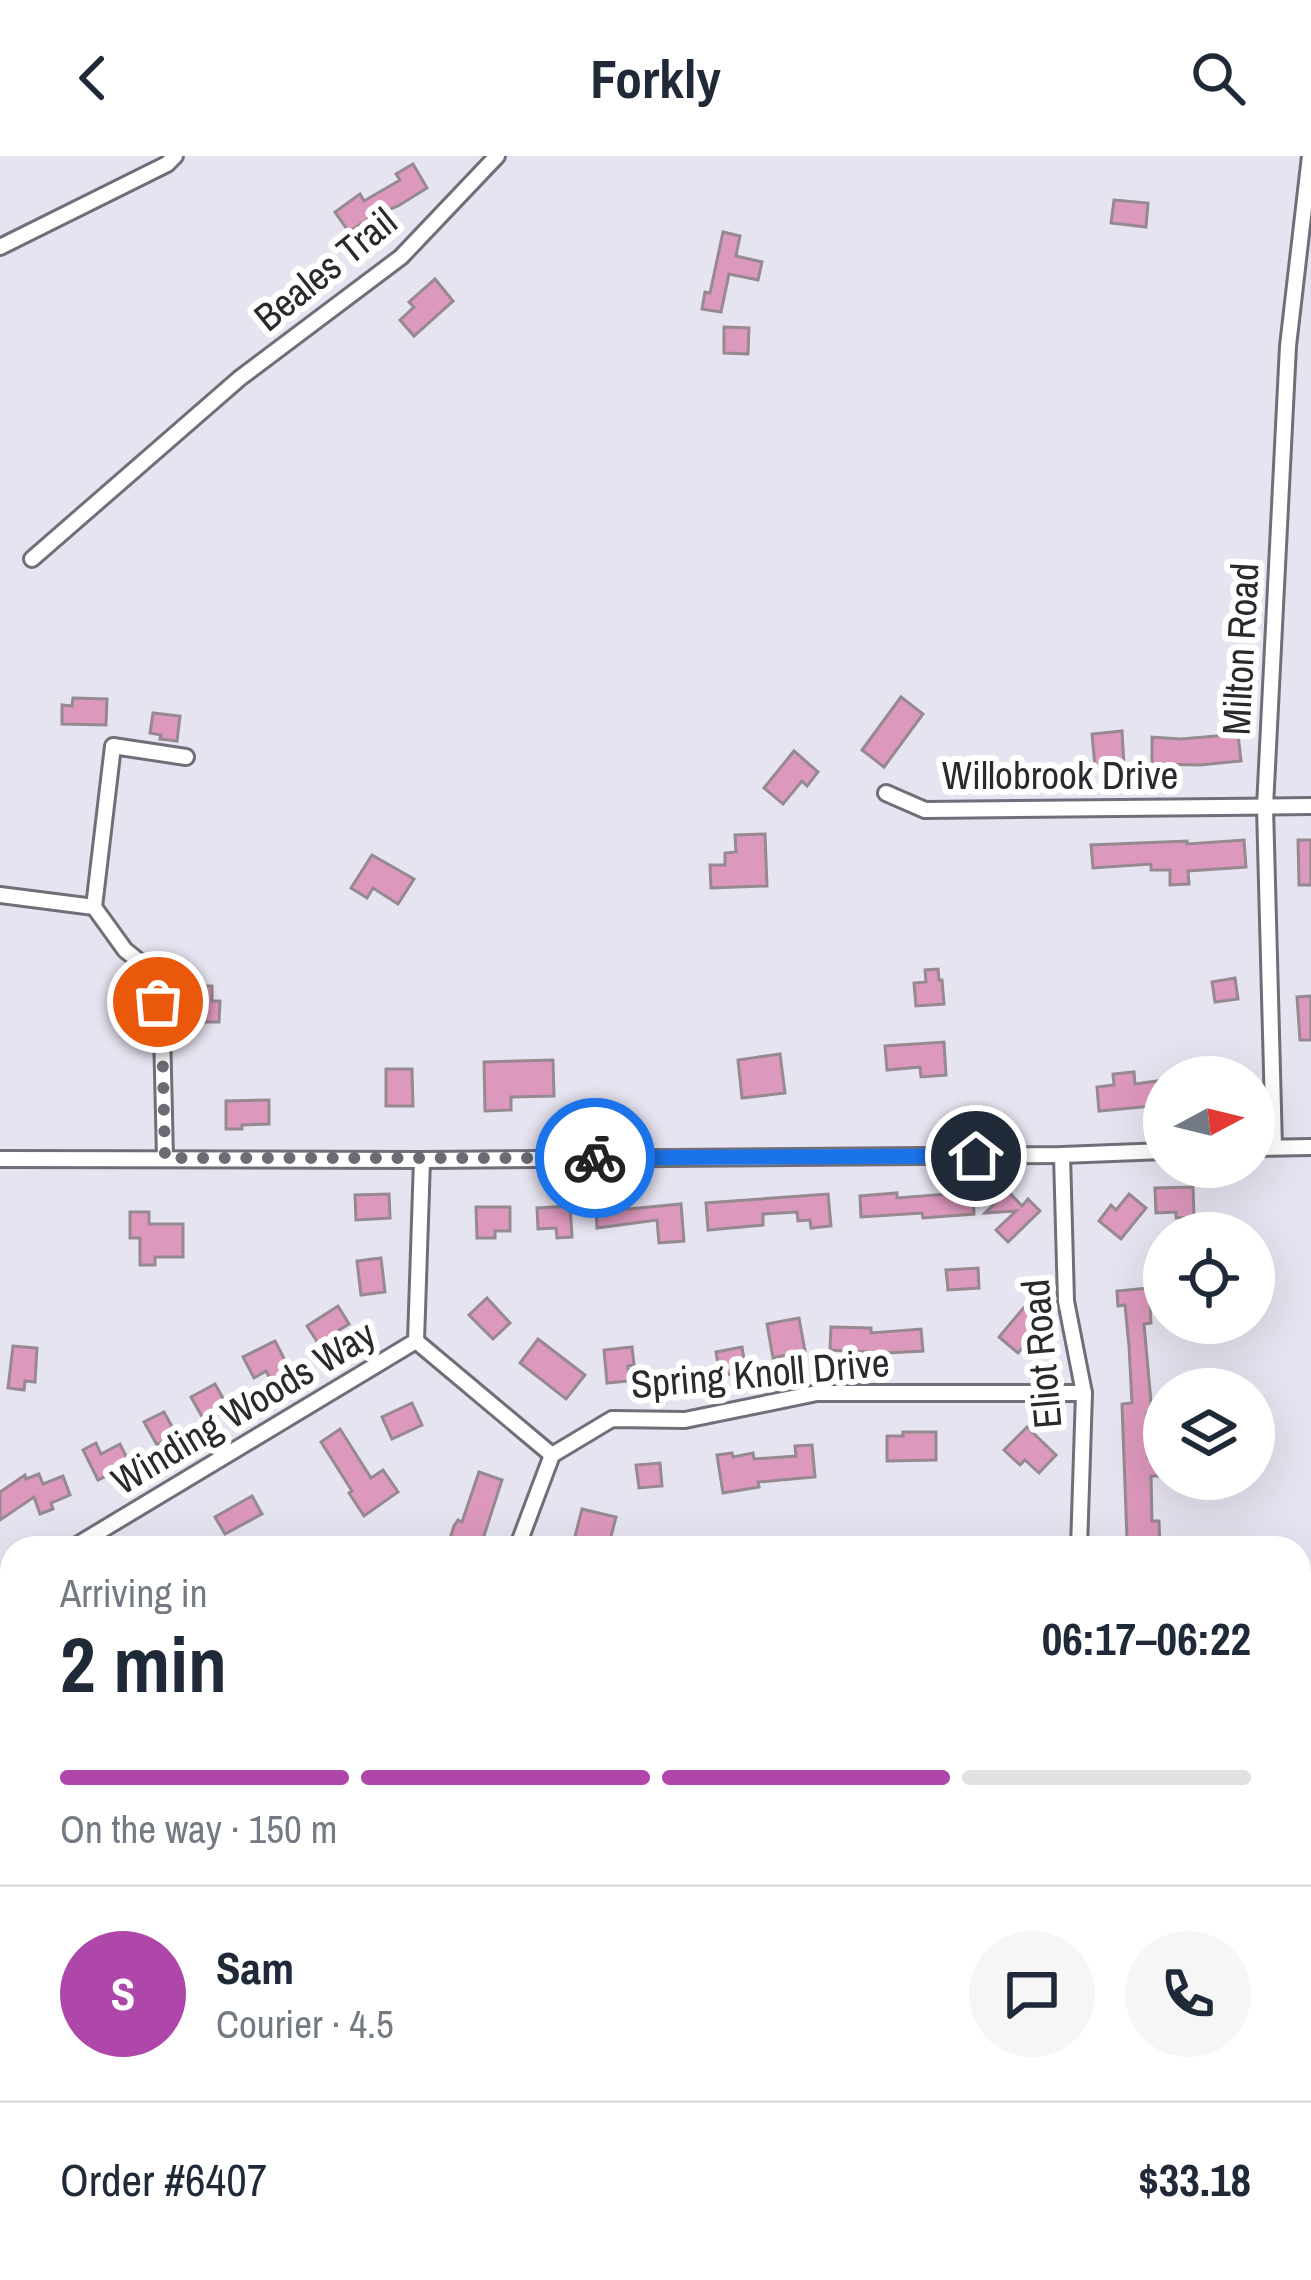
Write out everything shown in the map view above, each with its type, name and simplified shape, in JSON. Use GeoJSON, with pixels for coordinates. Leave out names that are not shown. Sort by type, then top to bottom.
{"type":"FeatureCollection","features":[{"type":"Feature","properties":{"kind":"street"},"geometry":{"type":"LineString","coordinates":[[0,247],[175,156]]}},
{"type":"Feature","properties":{"kind":"street","name":"Beales Trail"},"geometry":{"type":"LineString","coordinates":[[32,559],[240,378],[401,257],[497,156]]}},
{"type":"Feature","properties":{"kind":"street","name":"Milton Road"},"geometry":{"type":"LineString","coordinates":[[1271,1056],[1264,807],[1288,346],[1310,156]]}},
{"type":"Feature","properties":{"kind":"street"},"geometry":{"type":"LineString","coordinates":[[165,1158],[162,1030],[154,974],[125,950],[94,907],[113,746],[186,757]]}},
{"type":"Feature","properties":{"kind":"street","name":"Willobrook Drive"},"geometry":{"type":"LineString","coordinates":[[886,793],[925,810],[1311,806]]}},
{"type":"Feature","properties":{"kind":"street"},"geometry":{"type":"LineString","coordinates":[[0,895],[94,907]]}},
{"type":"Feature","properties":{"kind":"street"},"geometry":{"type":"LineString","coordinates":[[1275,1148],[1311,1147]]}},
{"type":"Feature","properties":{"kind":"street"},"geometry":{"type":"LineString","coordinates":[[0,1159],[422,1160],[1143,1152]]}},
{"type":"Feature","properties":{"kind":"street","name":"Eliot Road"},"geometry":{"type":"LineString","coordinates":[[1062,1155],[1066,1301],[1084,1394],[1079,1536]]}},
{"type":"Feature","properties":{"kind":"street","name":"Winding Woods Way"},"geometry":{"type":"LineString","coordinates":[[92,1536],[416,1341],[422,1160]]}},
{"type":"Feature","properties":{"kind":"street"},"geometry":{"type":"LineString","coordinates":[[416,1341],[552,1455],[522,1536]]}},
{"type":"Feature","properties":{"kind":"street","name":"Spring Knoll Drive"},"geometry":{"type":"LineString","coordinates":[[552,1455],[612,1419],[685,1420],[817,1393],[1084,1394]]}},
{"type":"Feature","properties":{"kind":"building"},"geometry":{"type":"Polygon","coordinates":[[[413,164],[427,188],[398,206],[384,208],[349,232],[335,212],[360,194],[364,201],[400,180],[396,174],[413,164]]]}},
{"type":"Feature","properties":{"kind":"building"},"geometry":{"type":"Polygon","coordinates":[[[1114,200],[1148,203],[1146,227],[1111,223],[1114,200]]]}},
{"type":"Feature","properties":{"kind":"building"},"geometry":{"type":"Polygon","coordinates":[[[723,232],[740,236],[736,256],[762,262],[758,280],[729,274],[721,312],[702,309],[723,232]]]}},
{"type":"Feature","properties":{"kind":"building"},"geometry":{"type":"Polygon","coordinates":[[[435,279],[453,301],[414,336],[400,320],[414,307],[409,302],[435,279]]]}},
{"type":"Feature","properties":{"kind":"building"},"geometry":{"type":"Polygon","coordinates":[[[724,327],[749,328],[748,354],[724,353],[724,327]]]}},
{"type":"Feature","properties":{"kind":"building"},"geometry":{"type":"Polygon","coordinates":[[[901,697],[923,714],[884,767],[862,750],[901,697]]]}},
{"type":"Feature","properties":{"kind":"building"},"geometry":{"type":"Polygon","coordinates":[[[73,698],[107,699],[106,725],[62,724],[62,705],[72,706],[73,698]]]}},
{"type":"Feature","properties":{"kind":"building"},"geometry":{"type":"Polygon","coordinates":[[[153,713],[180,716],[177,741],[150,733],[153,713]]]}},
{"type":"Feature","properties":{"kind":"building"},"geometry":{"type":"Polygon","coordinates":[[[1122,731],[1124,765],[1095,767],[1092,734],[1122,731]]]}},
{"type":"Feature","properties":{"kind":"building"},"geometry":{"type":"Polygon","coordinates":[[[1238,734],[1241,761],[1152,764],[1152,737],[1238,734]]]}},
{"type":"Feature","properties":{"kind":"building"},"geometry":{"type":"Polygon","coordinates":[[[794,751],[818,772],[807,786],[802,781],[783,804],[764,788],[794,751]]]}},
{"type":"Feature","properties":{"kind":"building"},"geometry":{"type":"Polygon","coordinates":[[[765,834],[767,886],[711,888],[710,865],[725,865],[725,853],[736,852],[735,835],[765,834]]]}},
{"type":"Feature","properties":{"kind":"building"},"geometry":{"type":"Polygon","coordinates":[[[1244,840],[1246,867],[1188,871],[1189,884],[1170,885],[1170,870],[1151,870],[1151,864],[1093,868],[1091,845],[1244,840]]]}},
{"type":"Feature","properties":{"kind":"building"},"geometry":{"type":"Polygon","coordinates":[[[1298,840],[1311,840],[1311,885],[1299,885],[1298,840]]]}},
{"type":"Feature","properties":{"kind":"building"},"geometry":{"type":"Polygon","coordinates":[[[372,855],[414,879],[398,904],[373,888],[367,898],[351,888],[372,855]]]}},
{"type":"Feature","properties":{"kind":"building"},"geometry":{"type":"Polygon","coordinates":[[[938,969],[944,1004],[916,1006],[914,983],[926,982],[925,970],[938,969]]]}},
{"type":"Feature","properties":{"kind":"building"},"geometry":{"type":"Polygon","coordinates":[[[1235,978],[1238,999],[1215,1002],[1212,982],[1235,978]]]}},
{"type":"Feature","properties":{"kind":"building"},"geometry":{"type":"Polygon","coordinates":[[[187,986],[212,986],[212,1001],[220,1001],[219,1022],[187,1022],[187,986]]]}},
{"type":"Feature","properties":{"kind":"building"},"geometry":{"type":"Polygon","coordinates":[[[1311,996],[1311,1040],[1300,1040],[1297,997],[1311,996]]]}},
{"type":"Feature","properties":{"kind":"building"},"geometry":{"type":"Polygon","coordinates":[[[944,1042],[946,1075],[921,1077],[920,1067],[887,1070],[885,1046],[944,1042]]]}},
{"type":"Feature","properties":{"kind":"building"},"geometry":{"type":"Polygon","coordinates":[[[780,1054],[785,1093],[742,1098],[738,1060],[780,1054]]]}},
{"type":"Feature","properties":{"kind":"building"},"geometry":{"type":"Polygon","coordinates":[[[553,1060],[554,1096],[511,1097],[511,1110],[485,1111],[484,1062],[553,1060]]]}},
{"type":"Feature","properties":{"kind":"building"},"geometry":{"type":"Polygon","coordinates":[[[386,1069],[412,1069],[413,1106],[386,1106],[386,1069]]]}},
{"type":"Feature","properties":{"kind":"building"},"geometry":{"type":"Polygon","coordinates":[[[1134,1072],[1135,1084],[1143,1083],[1143,1107],[1099,1111],[1097,1087],[1114,1085],[1113,1074],[1134,1072]]]}},
{"type":"Feature","properties":{"kind":"building"},"geometry":{"type":"Polygon","coordinates":[[[269,1100],[269,1124],[226,1129],[226,1101],[269,1100]]]}},
{"type":"Feature","properties":{"kind":"building"},"geometry":{"type":"Polygon","coordinates":[[[1155,1188],[1193,1188],[1194,1212],[1156,1212],[1155,1188]]]}},
{"type":"Feature","properties":{"kind":"building"},"geometry":{"type":"Polygon","coordinates":[[[1008,1191],[1022,1206],[1028,1199],[1040,1211],[1008,1242],[996,1230],[1016,1211],[985,1213],[1008,1191]]]}},
{"type":"Feature","properties":{"kind":"building"},"geometry":{"type":"Polygon","coordinates":[[[973,1192],[974,1214],[861,1217],[860,1196],[973,1192]]]}},
{"type":"Feature","properties":{"kind":"building"},"geometry":{"type":"Polygon","coordinates":[[[389,1194],[390,1218],[356,1220],[355,1195],[389,1194]]]}},
{"type":"Feature","properties":{"kind":"building"},"geometry":{"type":"Polygon","coordinates":[[[828,1194],[831,1226],[811,1228],[810,1220],[798,1221],[797,1212],[763,1214],[763,1225],[708,1230],[706,1203],[828,1194]]]}},
{"type":"Feature","properties":{"kind":"building"},"geometry":{"type":"Polygon","coordinates":[[[1129,1194],[1146,1208],[1121,1239],[1099,1221],[1111,1205],[1116,1210],[1129,1194]]]}},
{"type":"Feature","properties":{"kind":"building"},"geometry":{"type":"Polygon","coordinates":[[[681,1204],[684,1241],[659,1243],[657,1220],[597,1228],[596,1208],[681,1204]]]}},
{"type":"Feature","properties":{"kind":"building"},"geometry":{"type":"Polygon","coordinates":[[[570,1206],[572,1237],[557,1238],[556,1228],[538,1229],[537,1208],[570,1206]]]}},
{"type":"Feature","properties":{"kind":"building"},"geometry":{"type":"Polygon","coordinates":[[[476,1207],[510,1207],[510,1231],[495,1231],[495,1238],[477,1238],[476,1207]]]}},
{"type":"Feature","properties":{"kind":"building"},"geometry":{"type":"Polygon","coordinates":[[[130,1212],[149,1212],[149,1224],[183,1224],[183,1257],[155,1257],[155,1265],[140,1265],[140,1238],[130,1238],[130,1212]]]}},
{"type":"Feature","properties":{"kind":"building"},"geometry":{"type":"Polygon","coordinates":[[[381,1258],[385,1292],[361,1295],[357,1261],[381,1258]]]}},
{"type":"Feature","properties":{"kind":"building"},"geometry":{"type":"Polygon","coordinates":[[[978,1268],[979,1288],[948,1290],[946,1270],[978,1268]]]}},
{"type":"Feature","properties":{"kind":"building"},"geometry":{"type":"Polygon","coordinates":[[[1143,1289],[1148,1368],[1143,1368],[1143,1500],[1152,1500],[1152,1521],[1159,1521],[1160,1536],[1127,1536],[1122,1404],[1132,1403],[1125,1305],[1118,1306],[1117,1291],[1143,1289]]]}},
{"type":"Feature","properties":{"kind":"building"},"geometry":{"type":"Polygon","coordinates":[[[487,1298],[510,1323],[493,1339],[469,1315],[487,1298]]]}},
{"type":"Feature","properties":{"kind":"building"},"geometry":{"type":"Polygon","coordinates":[[[1026,1305],[1045,1321],[1018,1353],[999,1337],[1026,1305]]]}},
{"type":"Feature","properties":{"kind":"building"},"geometry":{"type":"Polygon","coordinates":[[[338,1306],[349,1324],[318,1343],[307,1326],[338,1306]]]}},
{"type":"Feature","properties":{"kind":"building"},"geometry":{"type":"Polygon","coordinates":[[[799,1318],[805,1351],[773,1358],[767,1324],[799,1318]]]}},
{"type":"Feature","properties":{"kind":"building"},"geometry":{"type":"Polygon","coordinates":[[[831,1327],[871,1328],[871,1333],[921,1329],[923,1351],[830,1350],[831,1327]]]}},
{"type":"Feature","properties":{"kind":"building"},"geometry":{"type":"Polygon","coordinates":[[[538,1339],[585,1375],[566,1399],[520,1363],[538,1339]]]}},
{"type":"Feature","properties":{"kind":"building"},"geometry":{"type":"Polygon","coordinates":[[[275,1341],[290,1370],[271,1380],[266,1371],[254,1378],[243,1357],[275,1341]]]}},
{"type":"Feature","properties":{"kind":"building"},"geometry":{"type":"Polygon","coordinates":[[[13,1346],[37,1348],[35,1382],[25,1381],[24,1390],[8,1388],[13,1346]]]}},
{"type":"Feature","properties":{"kind":"building"},"geometry":{"type":"Polygon","coordinates":[[[632,1347],[629,1381],[607,1383],[604,1350],[632,1347]]]}},
{"type":"Feature","properties":{"kind":"building"},"geometry":{"type":"Polygon","coordinates":[[[742,1347],[746,1371],[720,1376],[716,1352],[742,1347]]]}},
{"type":"Feature","properties":{"kind":"building"},"geometry":{"type":"Polygon","coordinates":[[[215,1384],[229,1409],[205,1422],[191,1397],[215,1384]]]}},
{"type":"Feature","properties":{"kind":"building"},"geometry":{"type":"Polygon","coordinates":[[[412,1403],[422,1425],[392,1439],[382,1417],[412,1403]]]}},
{"type":"Feature","properties":{"kind":"building"},"geometry":{"type":"Polygon","coordinates":[[[164,1412],[176,1434],[157,1445],[144,1422],[164,1412]]]}},
{"type":"Feature","properties":{"kind":"building"},"geometry":{"type":"Polygon","coordinates":[[[1027,1427],[1056,1455],[1039,1473],[1025,1460],[1020,1465],[1004,1450],[1027,1427]]]}},
{"type":"Feature","properties":{"kind":"building"},"geometry":{"type":"Polygon","coordinates":[[[340,1429],[371,1478],[383,1470],[398,1492],[364,1516],[321,1442],[340,1429]]]}},
{"type":"Feature","properties":{"kind":"building"},"geometry":{"type":"Polygon","coordinates":[[[903,1432],[936,1432],[936,1460],[887,1461],[887,1436],[903,1436],[903,1432]]]}},
{"type":"Feature","properties":{"kind":"building"},"geometry":{"type":"Polygon","coordinates":[[[96,1443],[101,1454],[120,1444],[133,1470],[114,1480],[111,1474],[98,1480],[83,1450],[96,1443]]]}},
{"type":"Feature","properties":{"kind":"building"},"geometry":{"type":"Polygon","coordinates":[[[812,1445],[815,1477],[758,1482],[759,1487],[723,1493],[717,1455],[796,1456],[795,1446],[812,1445]]]}},
{"type":"Feature","properties":{"kind":"building"},"geometry":{"type":"Polygon","coordinates":[[[660,1463],[662,1486],[639,1488],[636,1465],[660,1463]]]}},
{"type":"Feature","properties":{"kind":"building"},"geometry":{"type":"Polygon","coordinates":[[[479,1472],[502,1480],[484,1536],[451,1536],[458,1520],[462,1522],[479,1472]]]}},
{"type":"Feature","properties":{"kind":"building"},"geometry":{"type":"Polygon","coordinates":[[[39,1474],[43,1484],[63,1476],[70,1495],[40,1514],[34,1497],[0,1520],[0,1492],[25,1475],[26,1479],[39,1474]]]}},
{"type":"Feature","properties":{"kind":"building"},"geometry":{"type":"Polygon","coordinates":[[[252,1496],[262,1514],[225,1534],[215,1517],[252,1496]]]}},
{"type":"Feature","properties":{"kind":"building"},"geometry":{"type":"Polygon","coordinates":[[[582,1509],[616,1517],[611,1536],[575,1536],[582,1509]]]}},
{"type":"Feature","properties":{"kind":"way so far"},"geometry":{"type":"LineString","coordinates":[[158,1002],[165,1158],[595,1158]]}},
{"type":"Feature","properties":{"kind":"route"},"geometry":{"type":"LineString","coordinates":[[595,1158],[976,1156]]}}]}
